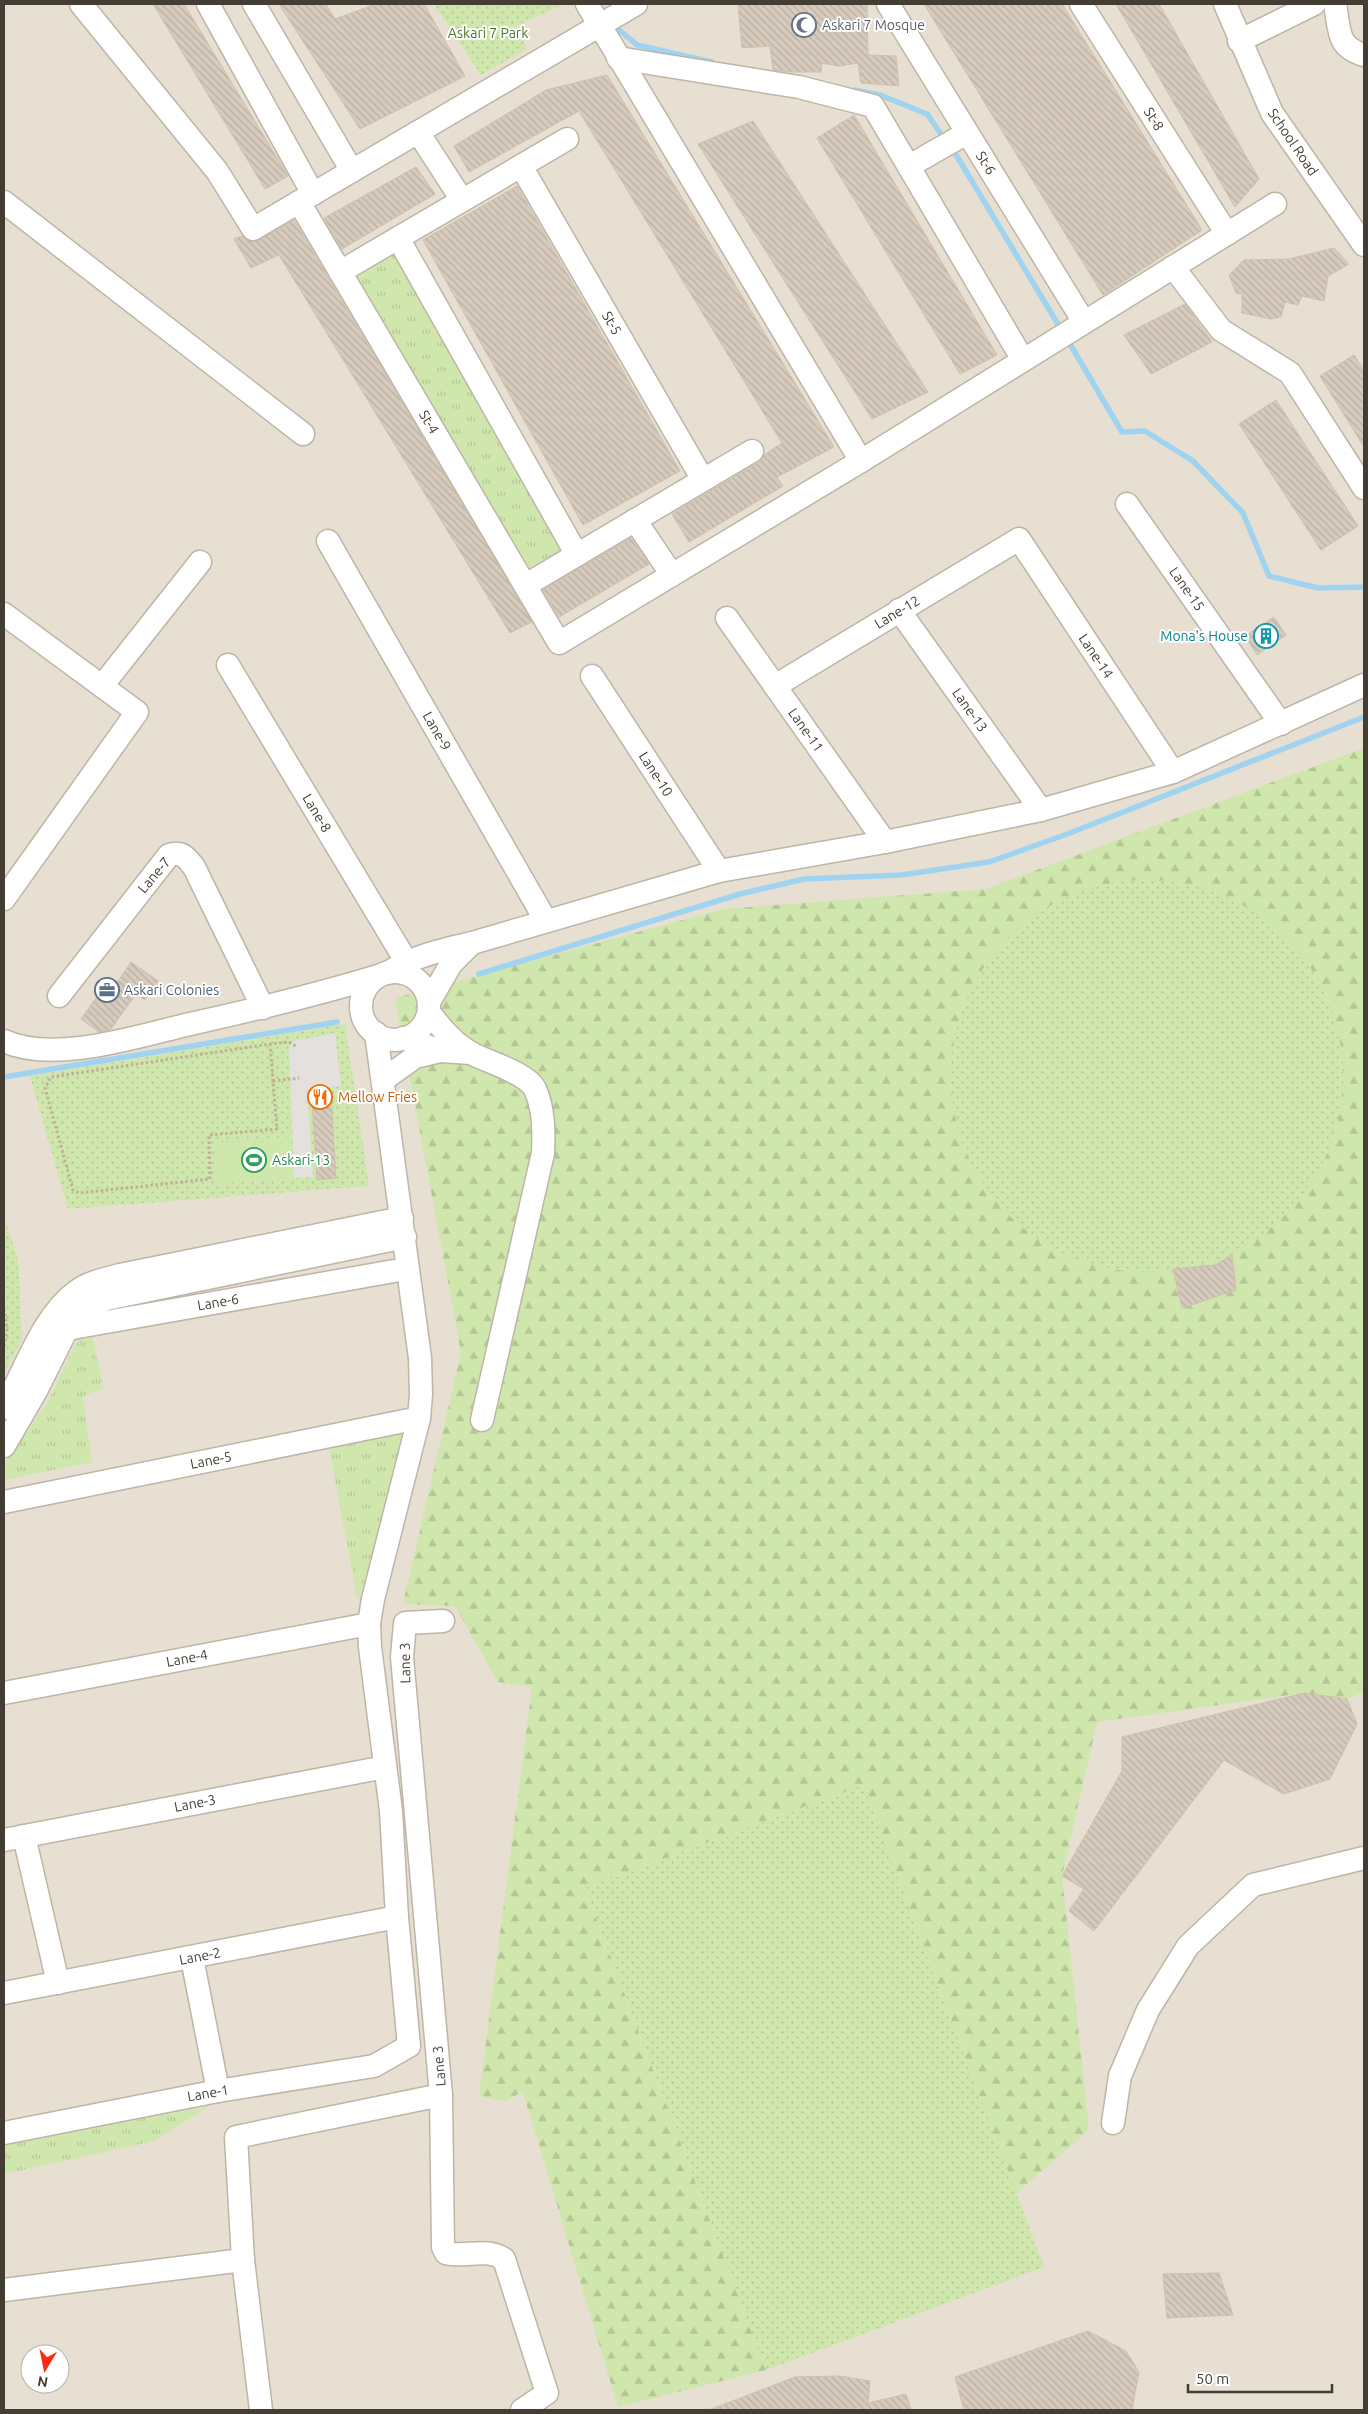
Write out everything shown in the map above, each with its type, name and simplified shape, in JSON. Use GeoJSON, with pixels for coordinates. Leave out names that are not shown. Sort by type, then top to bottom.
{"type":"FeatureCollection","features":[{"type":"Feature","properties":{"kind":"street"},"geometry":{"type":"LineString","coordinates":[[81,4],[217,171],[253,229],[636,4]]}},
{"type":"Feature","properties":{"kind":"street","name":"St-4"},"geometry":{"type":"LineString","coordinates":[[208,4],[306,198],[340,272],[559,643],[672,575]]}},
{"type":"Feature","properties":{"kind":"street"},"geometry":{"type":"LineString","coordinates":[[254,4],[352,172]]}},
{"type":"Feature","properties":{"kind":"street"},"geometry":{"type":"LineString","coordinates":[[587,4],[861,461]]}},
{"type":"Feature","properties":{"kind":"street","name":"St-6"},"geometry":{"type":"LineString","coordinates":[[888,4],[1084,322]]}},
{"type":"Feature","properties":{"kind":"street","name":"St-8"},"geometry":{"type":"LineString","coordinates":[[1082,4],[1226,234]]}},
{"type":"Feature","properties":{"kind":"street","name":"School Road"},"geometry":{"type":"LineString","coordinates":[[1225,4],[1239,41],[1272,113],[1364,244]]}},
{"type":"Feature","properties":{"kind":"street"},"geometry":{"type":"LineString","coordinates":[[1239,41],[1314,4]]}},
{"type":"Feature","properties":{"kind":"street"},"geometry":{"type":"LineString","coordinates":[[1336,4],[1343,45],[1351,51],[1364,55]]}},
{"type":"Feature","properties":{"kind":"street"},"geometry":{"type":"LineString","coordinates":[[618,58],[799,87],[873,106],[1023,360]]}},
{"type":"Feature","properties":{"kind":"street"},"geometry":{"type":"LineString","coordinates":[[418,132],[462,200]]}},
{"type":"Feature","properties":{"kind":"street"},"geometry":{"type":"LineString","coordinates":[[909,166],[967,133]]}},
{"type":"Feature","properties":{"kind":"street"},"geometry":{"type":"LineString","coordinates":[[340,272],[567,139]]}},
{"type":"Feature","properties":{"kind":"street","name":"St-5"},"geometry":{"type":"LineString","coordinates":[[522,166],[703,480]]}},
{"type":"Feature","properties":{"kind":"street"},"geometry":{"type":"LineString","coordinates":[[4,202],[303,434]]}},
{"type":"Feature","properties":{"kind":"street"},"geometry":{"type":"LineString","coordinates":[[635,520],[672,575],[861,461],[1275,204]]}},
{"type":"Feature","properties":{"kind":"street"},"geometry":{"type":"LineString","coordinates":[[398,238],[578,555]]}},
{"type":"Feature","properties":{"kind":"street"},"geometry":{"type":"LineString","coordinates":[[1173,267],[1221,330],[1290,373],[1364,488]]}},
{"type":"Feature","properties":{"kind":"street"},"geometry":{"type":"LineString","coordinates":[[526,585],[752,451]]}},
{"type":"Feature","properties":{"kind":"street","name":"Lane-15"},"geometry":{"type":"LineString","coordinates":[[1127,504],[1281,724]]}},
{"type":"Feature","properties":{"kind":"street","name":"Lane-12"},"geometry":{"type":"LineString","coordinates":[[775,686],[1019,539]]}},
{"type":"Feature","properties":{"kind":"street","name":"Lane-14"},"geometry":{"type":"LineString","coordinates":[[1019,539],[1173,772]]}},
{"type":"Feature","properties":{"kind":"street","name":"Lane-9"},"geometry":{"type":"LineString","coordinates":[[328,542],[546,921]]}},
{"type":"Feature","properties":{"kind":"street"},"geometry":{"type":"LineString","coordinates":[[102,686],[200,562]]}},
{"type":"Feature","properties":{"kind":"street","name":"Lane-13"},"geometry":{"type":"LineString","coordinates":[[899,610],[1041,810]]}},
{"type":"Feature","properties":{"kind":"street"},"geometry":{"type":"LineString","coordinates":[[4,614],[136,712],[4,899]]}},
{"type":"Feature","properties":{"kind":"street","name":"Lane-11"},"geometry":{"type":"LineString","coordinates":[[727,618],[885,842]]}},
{"type":"Feature","properties":{"kind":"street","name":"Lane-8"},"geometry":{"type":"LineString","coordinates":[[228,665],[406,961]]}},
{"type":"Feature","properties":{"kind":"street","name":"Lane-10"},"geometry":{"type":"LineString","coordinates":[[592,676],[719,871]]}},
{"type":"Feature","properties":{"kind":"street"},"geometry":{"type":"LineString","coordinates":[[397,1917],[391,1811],[370,1647],[369,1624],[373,1599],[419,1418],[421,1394],[420,1358],[404,1227],[376,1033],[364,1018],[362,999],[370,982],[406,961],[434,951],[472,943],[719,871],[885,842],[1041,810],[1173,772],[1364,685]]}},
{"type":"Feature","properties":{"kind":"street","name":"Lane-7"},"geometry":{"type":"LineString","coordinates":[[59,996],[168,855],[177,853],[184,855],[194,867],[264,1008]]}},
{"type":"Feature","properties":{"kind":"street"},"geometry":{"type":"LineString","coordinates":[[376,1033],[393,1039],[403,1038],[420,1029],[451,964],[472,943]]}},
{"type":"Feature","properties":{"kind":"street"},"geometry":{"type":"LineString","coordinates":[[4,1041],[47,1050],[91,1047],[293,1001],[382,974],[397,972],[415,978],[422,985],[429,1007],[450,1038],[472,1054],[510,1070],[534,1088],[544,1123],[544,1153],[482,1420]]}},
{"type":"Feature","properties":{"kind":"street"},"geometry":{"type":"LineString","coordinates":[[293,1001],[320,1004],[362,999]]}},
{"type":"Feature","properties":{"kind":"street"},"geometry":{"type":"LineString","coordinates":[[403,1038],[441,1051],[472,1054]]}},
{"type":"Feature","properties":{"kind":"street"},"geometry":{"type":"LineString","coordinates":[[383,1080],[400,1066],[416,1057],[441,1051]]}},
{"type":"Feature","properties":{"kind":"street"},"geometry":{"type":"LineString","coordinates":[[4,1446],[36,1391],[66,1329],[84,1309],[106,1299],[404,1227]]}},
{"type":"Feature","properties":{"kind":"street"},"geometry":{"type":"LineString","coordinates":[[4,1408],[43,1332],[61,1306],[77,1291],[94,1282],[120,1275],[404,1227]]}},
{"type":"Feature","properties":{"kind":"street","name":"Lane-6"},"geometry":{"type":"LineString","coordinates":[[43,1332],[394,1271]]}},
{"type":"Feature","properties":{"kind":"street","name":"Lane-5"},"geometry":{"type":"LineString","coordinates":[[4,1502],[419,1418]]}},
{"type":"Feature","properties":{"kind":"street","name":"Lane 3"},"geometry":{"type":"LineString","coordinates":[[261,2410],[244,2260],[236,2137],[441,2095],[402,1657],[405,1623],[443,1621]]}},
{"type":"Feature","properties":{"kind":"street","name":"Lane-4"},"geometry":{"type":"LineString","coordinates":[[4,1693],[369,1624]]}},
{"type":"Feature","properties":{"kind":"street","name":"Lane-3"},"geometry":{"type":"LineString","coordinates":[[14,1838],[385,1767]]}},
{"type":"Feature","properties":{"kind":"street"},"geometry":{"type":"LineString","coordinates":[[14,1838],[58,1983]]}},
{"type":"Feature","properties":{"kind":"street"},"geometry":{"type":"LineString","coordinates":[[1112,2123],[1120,2076],[1148,2010],[1188,1946],[1253,1885],[1364,1858]]}},
{"type":"Feature","properties":{"kind":"street","name":"Lane-2"},"geometry":{"type":"LineString","coordinates":[[4,1993],[397,1917]]}},
{"type":"Feature","properties":{"kind":"street","name":"Lane-1"},"geometry":{"type":"LineString","coordinates":[[4,2133],[218,2091],[374,2066],[409,2046],[397,1917]]}},
{"type":"Feature","properties":{"kind":"street"},"geometry":{"type":"LineString","coordinates":[[192,1958],[218,2091]]}},
{"type":"Feature","properties":{"kind":"street"},"geometry":{"type":"LineString","coordinates":[[441,2095],[443,2247],[446,2253],[454,2255],[482,2252],[496,2254],[504,2259],[548,2393],[522,2410]]}},
{"type":"Feature","properties":{"kind":"street"},"geometry":{"type":"LineString","coordinates":[[4,2290],[244,2260]]}},
{"type":"Feature","properties":{"kind":"path"},"geometry":{"type":"LineString","coordinates":[[270,1044],[277,1129],[208,1135],[210,1179],[79,1193],[73,1190],[45,1088],[51,1077],[270,1044],[289,1042],[298,1047]]}},
{"type":"Feature","properties":{"kind":"path"},"geometry":{"type":"LineString","coordinates":[[273,1081],[299,1078]]}},
{"type":"Feature","properties":{"kind":"path"},"geometry":{"type":"LineString","coordinates":[[4,1309],[7,1330],[4,1347]]}},
{"type":"Feature","properties":{"kind":"shaded area"},"geometry":{"type":"Polygon","coordinates":[[[4,4],[1364,4],[1364,2410],[4,2410],[4,4]]]}},
{"type":"Feature","properties":{"kind":"shaded area"},"geometry":{"type":"Polygon","coordinates":[[[335,1033],[341,1086],[307,1091],[313,1177],[294,1178],[289,1042],[335,1033]]]}},
{"type":"Feature","properties":{"kind":"green space","name":"Askari 7 Park"},"geometry":{"type":"Polygon","coordinates":[[[434,4],[559,4],[560,6],[516,26],[527,49],[481,75],[434,4]]]}},
{"type":"Feature","properties":{"kind":"green space"},"geometry":{"type":"Polygon","coordinates":[[[397,248],[564,551],[528,567],[354,272],[397,248]]]}},
{"type":"Feature","properties":{"kind":"green space"},"geometry":{"type":"Polygon","coordinates":[[[1364,748],[1364,1692],[1347,1699],[1304,1693],[1097,1722],[1062,1876],[1089,2130],[1016,2193],[863,1785],[585,1888],[766,2370],[618,2407],[523,2092],[504,2101],[479,2096],[532,1687],[498,1682],[455,1606],[403,1604],[461,1352],[395,998],[723,909],[986,889],[1364,748]]]}},
{"type":"Feature","properties":{"kind":"green space"},"geometry":{"type":"Polygon","coordinates":[[[1128,880],[1166,880],[1204,888],[1240,903],[1272,924],[1299,951],[1320,983],[1329,1001],[1340,1038],[1343,1076],[1340,1114],[1329,1151],[1320,1169],[1299,1201],[1272,1228],[1240,1249],[1204,1264],[1166,1272],[1128,1272],[1090,1264],[1054,1249],[1022,1228],[995,1201],[974,1169],[959,1133],[951,1095],[951,1057],[959,1019],[974,983],[995,951],[1022,924],[1054,903],[1090,888],[1128,880]]]}},
{"type":"Feature","properties":{"kind":"green space"},"geometry":{"type":"Polygon","coordinates":[[[345,1024],[369,1186],[68,1209],[30,1076],[345,1024]]]}},
{"type":"Feature","properties":{"kind":"green space","name":"Askari-13"},"geometry":{"type":"Polygon","coordinates":[[[291,1137],[294,1178],[216,1184],[213,1143],[291,1137]]]}},
{"type":"Feature","properties":{"kind":"green space"},"geometry":{"type":"Polygon","coordinates":[[[4,1217],[18,1259],[22,1339],[4,1374],[4,1217]]]}},
{"type":"Feature","properties":{"kind":"green space"},"geometry":{"type":"Polygon","coordinates":[[[84,1335],[91,1335],[104,1388],[83,1396],[92,1462],[4,1480],[4,1464],[47,1403],[76,1343],[84,1335]]]}},
{"type":"Feature","properties":{"kind":"green space"},"geometry":{"type":"Polygon","coordinates":[[[400,1432],[405,1435],[406,1442],[358,1602],[329,1447],[400,1432]]]}},
{"type":"Feature","properties":{"kind":"green space"},"geometry":{"type":"Polygon","coordinates":[[[863,1785],[1044,2267],[766,2370],[585,1888],[863,1785]]]}},
{"type":"Feature","properties":{"kind":"green space"},"geometry":{"type":"Polygon","coordinates":[[[208,2107],[154,2141],[4,2174],[4,2143],[208,2107]]]}},
{"type":"Feature","properties":{"kind":"building"},"geometry":{"type":"Polygon","coordinates":[[[153,4],[184,4],[288,176],[265,189],[153,4]]]}},
{"type":"Feature","properties":{"kind":"building"},"geometry":{"type":"Polygon","coordinates":[[[279,4],[326,4],[335,19],[376,4],[424,4],[465,76],[360,129],[279,4]]]}},
{"type":"Feature","properties":{"kind":"building","name":"Askari 7 Mosque"},"geometry":{"type":"Polygon","coordinates":[[[738,4],[867,4],[868,55],[896,56],[899,86],[861,83],[858,63],[839,66],[822,63],[821,72],[773,70],[770,46],[742,48],[738,4]]]}},
{"type":"Feature","properties":{"kind":"building"},"geometry":{"type":"Polygon","coordinates":[[[924,4],[1062,4],[1202,230],[1103,295],[924,4]]]}},
{"type":"Feature","properties":{"kind":"building"},"geometry":{"type":"Polygon","coordinates":[[[1116,4],[1159,4],[1259,179],[1235,207],[1116,4]]]}},
{"type":"Feature","properties":{"kind":"building"},"geometry":{"type":"Polygon","coordinates":[[[607,75],[834,447],[777,477],[783,486],[689,542],[672,514],[759,462],[764,455],[782,443],[579,111],[469,172],[454,146],[546,90],[607,75]]]}},
{"type":"Feature","properties":{"kind":"building"},"geometry":{"type":"Polygon","coordinates":[[[854,115],[997,355],[960,374],[817,138],[854,115]]]}},
{"type":"Feature","properties":{"kind":"building"},"geometry":{"type":"Polygon","coordinates":[[[753,121],[928,392],[872,419],[698,144],[753,121]]]}},
{"type":"Feature","properties":{"kind":"building"},"geometry":{"type":"Polygon","coordinates":[[[416,167],[435,194],[342,249],[324,218],[416,167]]]}},
{"type":"Feature","properties":{"kind":"building"},"geometry":{"type":"Polygon","coordinates":[[[517,186],[680,471],[583,525],[423,240],[517,186]]]}},
{"type":"Feature","properties":{"kind":"building"},"geometry":{"type":"Polygon","coordinates":[[[294,220],[532,622],[510,633],[279,255],[251,268],[234,239],[242,236],[253,242],[294,220]]]}},
{"type":"Feature","properties":{"kind":"building"},"geometry":{"type":"Polygon","coordinates":[[[1334,248],[1349,264],[1328,276],[1324,301],[1302,296],[1298,305],[1285,302],[1281,317],[1271,319],[1242,313],[1242,294],[1236,293],[1229,275],[1244,260],[1289,259],[1334,248]]]}},
{"type":"Feature","properties":{"kind":"building"},"geometry":{"type":"Polygon","coordinates":[[[1185,304],[1212,342],[1151,374],[1124,335],[1185,304]]]}},
{"type":"Feature","properties":{"kind":"building"},"geometry":{"type":"Polygon","coordinates":[[[1354,355],[1364,370],[1364,447],[1320,376],[1354,355]]]}},
{"type":"Feature","properties":{"kind":"building"},"geometry":{"type":"Polygon","coordinates":[[[1276,400],[1358,526],[1321,550],[1239,424],[1276,400]]]}},
{"type":"Feature","properties":{"kind":"building"},"geometry":{"type":"Polygon","coordinates":[[[631,538],[649,564],[559,617],[543,590],[631,538]]]}},
{"type":"Feature","properties":{"kind":"building","name":"Mona's House"},"geometry":{"type":"Polygon","coordinates":[[[1274,617],[1286,635],[1257,655],[1245,636],[1274,617]]]}},
{"type":"Feature","properties":{"kind":"building"},"geometry":{"type":"Polygon","coordinates":[[[131,962],[158,981],[145,1000],[136,994],[111,1029],[99,1032],[81,1019],[106,984],[113,989],[131,962]]]}},
{"type":"Feature","properties":{"kind":"building"},"geometry":{"type":"Polygon","coordinates":[[[331,1096],[336,1178],[317,1180],[312,1098],[331,1096]]]}},
{"type":"Feature","properties":{"kind":"building"},"geometry":{"type":"Polygon","coordinates":[[[1232,1254],[1236,1290],[1182,1308],[1173,1269],[1216,1265],[1232,1254]]]}},
{"type":"Feature","properties":{"kind":"building"},"geometry":{"type":"Polygon","coordinates":[[[1304,1693],[1347,1699],[1357,1724],[1330,1779],[1284,1794],[1224,1760],[1094,1931],[1069,1911],[1084,1889],[1062,1876],[1122,1771],[1122,1737],[1304,1693]]]}},
{"type":"Feature","properties":{"kind":"building"},"geometry":{"type":"Polygon","coordinates":[[[1219,2273],[1233,2315],[1167,2318],[1163,2274],[1219,2273]]]}},
{"type":"Feature","properties":{"kind":"building"},"geometry":{"type":"Polygon","coordinates":[[[1088,2331],[1126,2351],[1139,2372],[1132,2410],[964,2410],[955,2377],[1088,2331]]]}},
{"type":"Feature","properties":{"kind":"building"},"geometry":{"type":"Polygon","coordinates":[[[840,2376],[870,2381],[868,2403],[906,2394],[911,2410],[862,2410],[862,2408],[709,2410],[795,2377],[840,2376]]]}},
{"type":"Feature","properties":{"kind":"waterway"},"geometry":{"type":"LineString","coordinates":[[611,23],[637,45],[712,62]]}},
{"type":"Feature","properties":{"kind":"waterway"},"geometry":{"type":"LineString","coordinates":[[854,90],[880,95],[927,114],[946,141]]}},
{"type":"Feature","properties":{"kind":"waterway"},"geometry":{"type":"LineString","coordinates":[[952,148],[1062,331]]}},
{"type":"Feature","properties":{"kind":"waterway"},"geometry":{"type":"LineString","coordinates":[[1067,339],[1122,432],[1145,431],[1193,461],[1243,513],[1269,576],[1318,588],[1364,587]]}},
{"type":"Feature","properties":{"kind":"waterway"},"geometry":{"type":"LineString","coordinates":[[479,974],[740,894],[804,879],[901,875],[989,862],[1070,833],[1364,717]]}},
{"type":"Feature","properties":{"kind":"waterway"},"geometry":{"type":"LineString","coordinates":[[4,1077],[337,1022]]}},
{"type":"Feature","properties":{"kind":"place","name":"Askari 7 Mosque"},"geometry":{"type":"Point","coordinates":[804,25]}},
{"type":"Feature","properties":{"kind":"place","name":"Mona's House"},"geometry":{"type":"Point","coordinates":[1266,636]}},
{"type":"Feature","properties":{"kind":"place","name":"Askari Colonies"},"geometry":{"type":"Point","coordinates":[107,990]}},
{"type":"Feature","properties":{"kind":"place","name":"Mellow Fries"},"geometry":{"type":"Point","coordinates":[320,1097]}},
{"type":"Feature","properties":{"kind":"place","name":"Askari-13"},"geometry":{"type":"Point","coordinates":[254,1160]}}]}
